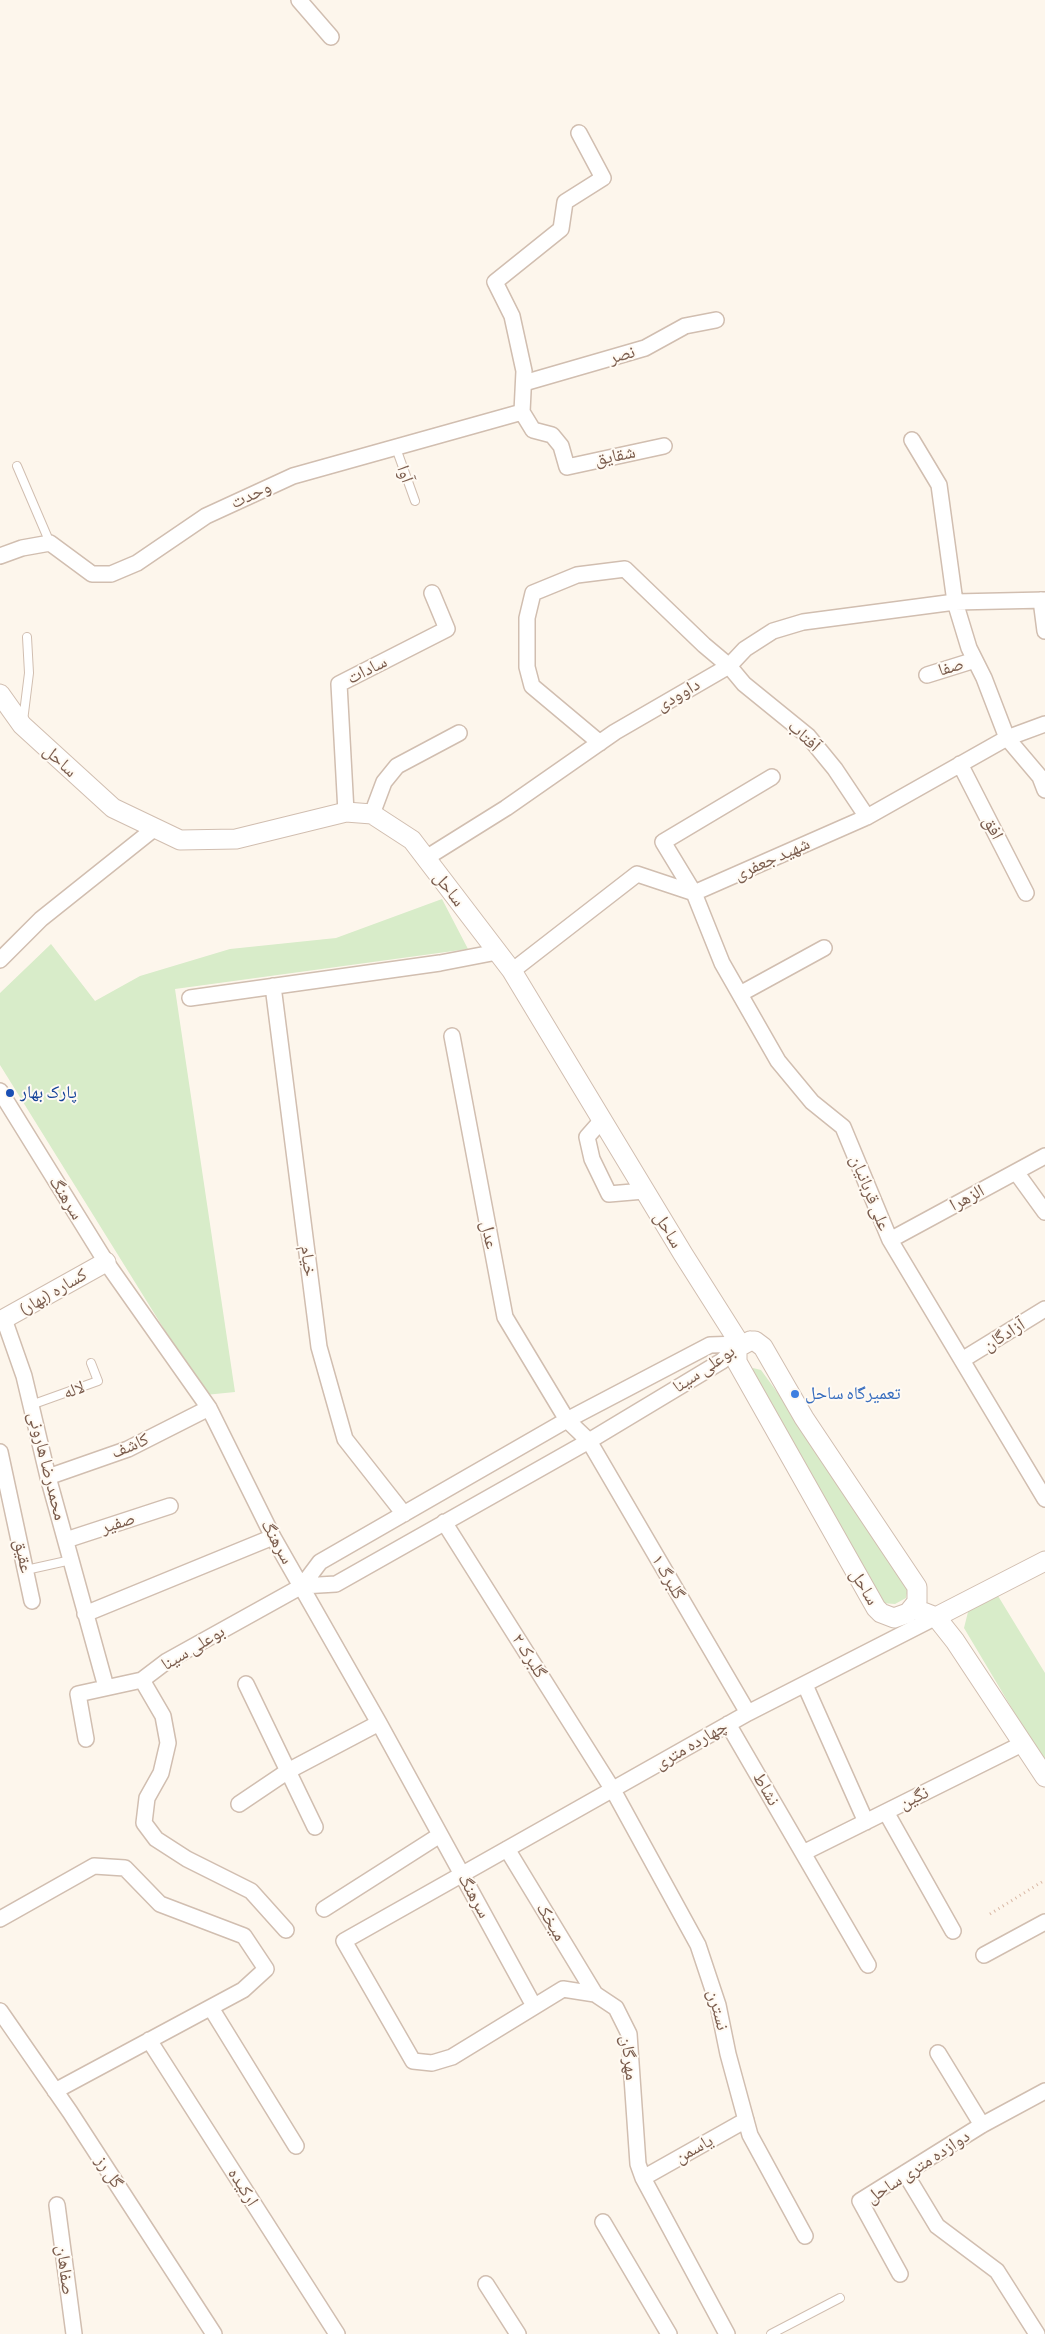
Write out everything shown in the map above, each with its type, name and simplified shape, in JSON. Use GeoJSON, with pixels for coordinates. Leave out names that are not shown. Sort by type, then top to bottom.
{"type":"FeatureCollection","features":[{"type":"Feature","properties":{"kind":"street"},"geometry":{"type":"LineString","coordinates":[[299,0],[331,37]]}},
{"type":"Feature","properties":{"kind":"street"},"geometry":{"type":"LineString","coordinates":[[522,412],[524,371],[512,316],[495,282],[561,229],[565,202],[602,178],[579,134]]}},
{"type":"Feature","properties":{"kind":"street","name":"نصر"},"geometry":{"type":"LineString","coordinates":[[524,382],[645,348],[685,326],[716,320]]}},
{"type":"Feature","properties":{"kind":"street","name":"وحدت"},"geometry":{"type":"LineString","coordinates":[[50,543],[92,574],[111,574],[137,563],[206,516],[292,476],[522,412]]}},
{"type":"Feature","properties":{"kind":"street","name":"شقایق"},"geometry":{"type":"LineString","coordinates":[[522,412],[532,430],[552,435],[561,446],[567,467],[664,446]]}},
{"type":"Feature","properties":{"kind":"street"},"geometry":{"type":"LineString","coordinates":[[912,440],[939,485],[955,602],[969,648],[984,678],[1007,738],[1040,777],[1045,790]]}},
{"type":"Feature","properties":{"kind":"street"},"geometry":{"type":"LineString","coordinates":[[0,556],[22,548],[50,543]]}},
{"type":"Feature","properties":{"kind":"street","name":"آفتاب"},"geometry":{"type":"LineString","coordinates":[[600,742],[532,686],[526,667],[527,618],[533,593],[577,575],[625,568],[729,666],[744,684],[808,736],[836,769],[867,817]]}},
{"type":"Feature","properties":{"kind":"street","name":"سادات"},"geometry":{"type":"LineString","coordinates":[[346,812],[339,684],[447,629],[432,593]]}},
{"type":"Feature","properties":{"kind":"street"},"geometry":{"type":"LineString","coordinates":[[1043,600],[1045,631]]}},
{"type":"Feature","properties":{"kind":"street","name":"داوودی"},"geometry":{"type":"LineString","coordinates":[[426,858],[506,808],[600,742],[729,666],[745,649],[773,631],[803,622],[955,602],[1043,600]]}},
{"type":"Feature","properties":{"kind":"street","name":"صفا"},"geometry":{"type":"LineString","coordinates":[[927,675],[975,660]]}},
{"type":"Feature","properties":{"kind":"street","name":"ساحل"},"geometry":{"type":"LineString","coordinates":[[0,694],[22,725],[113,808],[180,840],[236,839],[346,812],[372,814],[412,840],[512,971],[644,1191],[740,1344],[736,1353],[737,1362],[876,1608],[887,1616],[894,1618],[908,1613],[913,1608]]}},
{"type":"Feature","properties":{"kind":"street","name":"شهید جعفری"},"geometry":{"type":"LineString","coordinates":[[694,893],[867,817],[1007,738],[1045,724]]}},
{"type":"Feature","properties":{"kind":"street"},"geometry":{"type":"LineString","coordinates":[[372,814],[384,782],[397,766],[459,733]]}},
{"type":"Feature","properties":{"kind":"street","name":"افق"},"geometry":{"type":"LineString","coordinates":[[960,764],[1026,893]]}},
{"type":"Feature","properties":{"kind":"street","name":"علی قربانیان"},"geometry":{"type":"LineString","coordinates":[[772,777],[663,842],[694,893],[722,963],[778,1061],[812,1102],[843,1127],[890,1240],[962,1360],[1039,1476],[1045,1499]]}},
{"type":"Feature","properties":{"kind":"street"},"geometry":{"type":"LineString","coordinates":[[0,960],[41,919],[155,828]]}},
{"type":"Feature","properties":{"kind":"street"},"geometry":{"type":"LineString","coordinates":[[512,971],[637,874],[694,893]]}},
{"type":"Feature","properties":{"kind":"street"},"geometry":{"type":"LineString","coordinates":[[740,994],[824,948]]}},
{"type":"Feature","properties":{"kind":"street"},"geometry":{"type":"LineString","coordinates":[[190,998],[440,963],[497,952]]}},
{"type":"Feature","properties":{"kind":"street","name":"خیام"},"geometry":{"type":"LineString","coordinates":[[272,986],[320,1347],[346,1439],[404,1514]]}},
{"type":"Feature","properties":{"kind":"street","name":"عدل"},"geometry":{"type":"LineString","coordinates":[[452,1036],[505,1317],[567,1420],[589,1442]]}},
{"type":"Feature","properties":{"kind":"street","name":"سرهنگ"},"geometry":{"type":"LineString","coordinates":[[0,1091],[106,1262],[209,1408],[274,1537],[379,1723],[534,2006]]}},
{"type":"Feature","properties":{"kind":"street"},"geometry":{"type":"LineString","coordinates":[[602,1120],[586,1137],[592,1159],[609,1194],[644,1191]]}},
{"type":"Feature","properties":{"kind":"street","name":"الزهرا"},"geometry":{"type":"LineString","coordinates":[[890,1240],[1045,1156]]}},
{"type":"Feature","properties":{"kind":"street"},"geometry":{"type":"LineString","coordinates":[[1016,1172],[1045,1212]]}},
{"type":"Feature","properties":{"kind":"street","name":"کساره (بهار)"},"geometry":{"type":"LineString","coordinates":[[2,1320],[106,1262]]}},
{"type":"Feature","properties":{"kind":"street","name":"آزادگان"},"geometry":{"type":"LineString","coordinates":[[962,1360],[1045,1309]]}},
{"type":"Feature","properties":{"kind":"street","name":"محمدرضا هارونی"},"geometry":{"type":"LineString","coordinates":[[2,1320],[24,1376],[48,1477],[106,1687]]}},
{"type":"Feature","properties":{"kind":"street"},"geometry":{"type":"LineString","coordinates":[[740,1344],[750,1340],[763,1347],[804,1418],[917,1587],[917,1602],[913,1608],[936,1618],[956,1641],[1045,1777]]}},
{"type":"Feature","properties":{"kind":"street","name":"بوعلی سینا"},"geometry":{"type":"LineString","coordinates":[[302,1586],[336,1584],[589,1442],[722,1361],[740,1344]]}},
{"type":"Feature","properties":{"kind":"street","name":"بوعلی سینا"},"geometry":{"type":"LineString","coordinates":[[86,1739],[78,1694],[142,1680],[166,1661],[302,1586],[320,1562],[567,1420],[710,1345],[740,1344]]}},
{"type":"Feature","properties":{"kind":"street","name":"کاشف"},"geometry":{"type":"LineString","coordinates":[[48,1477],[128,1449],[209,1408]]}},
{"type":"Feature","properties":{"kind":"street","name":"گلبرگ ۱"},"geometry":{"type":"LineString","coordinates":[[589,1442],[748,1713]]}},
{"type":"Feature","properties":{"kind":"street","name":"عقیق"},"geometry":{"type":"LineString","coordinates":[[0,1452],[32,1601]]}},
{"type":"Feature","properties":{"kind":"street","name":"صفیر"},"geometry":{"type":"LineString","coordinates":[[66,1540],[170,1506]]}},
{"type":"Feature","properties":{"kind":"street","name":"گلبرک ۲"},"geometry":{"type":"LineString","coordinates":[[444,1522],[613,1790]]}},
{"type":"Feature","properties":{"kind":"street"},"geometry":{"type":"LineString","coordinates":[[85,1614],[274,1537]]}},
{"type":"Feature","properties":{"kind":"street","name":"چهارده متری"},"geometry":{"type":"LineString","coordinates":[[344,1941],[748,1713],[1045,1561]]}},
{"type":"Feature","properties":{"kind":"street"},"geometry":{"type":"LineString","coordinates":[[142,1680],[163,1716],[168,1743],[160,1773],[147,1798],[144,1823],[156,1839],[187,1859],[252,1891],[286,1930]]}},
{"type":"Feature","properties":{"kind":"street"},"geometry":{"type":"LineString","coordinates":[[246,1684],[316,1827]]}},
{"type":"Feature","properties":{"kind":"street"},"geometry":{"type":"LineString","coordinates":[[805,1685],[866,1822]]}},
{"type":"Feature","properties":{"kind":"street"},"geometry":{"type":"LineString","coordinates":[[239,1804],[288,1772],[379,1723]]}},
{"type":"Feature","properties":{"kind":"street","name":"نشاط"},"geometry":{"type":"LineString","coordinates":[[728,1724],[868,1966]]}},
{"type":"Feature","properties":{"kind":"street","name":"نگین"},"geometry":{"type":"LineString","coordinates":[[803,1853],[1024,1743]]}},
{"type":"Feature","properties":{"kind":"street","name":"نسترن"},"geometry":{"type":"LineString","coordinates":[[613,1790],[698,1945],[718,2005],[728,2054],[750,2135],[805,2236]]}},
{"type":"Feature","properties":{"kind":"street"},"geometry":{"type":"LineString","coordinates":[[886,1812],[953,1931]]}},
{"type":"Feature","properties":{"kind":"street"},"geometry":{"type":"LineString","coordinates":[[324,1909],[440,1835]]}},
{"type":"Feature","properties":{"kind":"street","name":"میخک"},"geometry":{"type":"LineString","coordinates":[[507,1849],[595,1994]]}},
{"type":"Feature","properties":{"kind":"street"},"geometry":{"type":"LineString","coordinates":[[0,1919],[94,1866],[125,1868],[160,1904],[244,1936],[266,1969],[243,1990],[55,2091]]}},
{"type":"Feature","properties":{"kind":"street"},"geometry":{"type":"LineString","coordinates":[[984,1955],[1045,1922]]}},
{"type":"Feature","properties":{"kind":"street","name":"مهرگان"},"geometry":{"type":"LineString","coordinates":[[344,1941],[414,2061],[432,2064],[452,2057],[563,1988],[595,1994],[616,2008],[629,2034],[638,2164],[643,2178],[727,2334]]}},
{"type":"Feature","properties":{"kind":"street"},"geometry":{"type":"LineString","coordinates":[[211,2008],[296,2146]]}},
{"type":"Feature","properties":{"kind":"street","name":"گل رز"},"geometry":{"type":"LineString","coordinates":[[0,2011],[55,2091],[214,2334]]}},
{"type":"Feature","properties":{"kind":"street","name":"ارکیده"},"geometry":{"type":"LineString","coordinates":[[149,2040],[337,2334]]}},
{"type":"Feature","properties":{"kind":"street"},"geometry":{"type":"LineString","coordinates":[[938,2053],[982,2125]]}},
{"type":"Feature","properties":{"kind":"street","name":"دوازده متری ساحل"},"geometry":{"type":"LineString","coordinates":[[900,2274],[860,2201],[982,2125],[1045,2091]]}},
{"type":"Feature","properties":{"kind":"street","name":"یاسمن"},"geometry":{"type":"LineString","coordinates":[[643,2178],[746,2120]]}},
{"type":"Feature","properties":{"kind":"street"},"geometry":{"type":"LineString","coordinates":[[905,2173],[937,2226],[997,2271],[1037,2334]]}},
{"type":"Feature","properties":{"kind":"street","name":"صفاهان"},"geometry":{"type":"LineString","coordinates":[[57,2206],[74,2334]]}},
{"type":"Feature","properties":{"kind":"street"},"geometry":{"type":"LineString","coordinates":[[604,2222],[670,2334]]}},
{"type":"Feature","properties":{"kind":"street"},"geometry":{"type":"LineString","coordinates":[[486,2284],[518,2334]]}},
{"type":"Feature","properties":{"kind":"lane","name":"آوا"},"geometry":{"type":"LineString","coordinates":[[396,448],[414,501]]}},
{"type":"Feature","properties":{"kind":"lane"},"geometry":{"type":"LineString","coordinates":[[17,466],[50,543]]}},
{"type":"Feature","properties":{"kind":"lane"},"geometry":{"type":"LineString","coordinates":[[22,725],[29,673],[27,637]]}},
{"type":"Feature","properties":{"kind":"lane","name":"لاله"},"geometry":{"type":"LineString","coordinates":[[31,1405],[98,1381],[91,1363]]}},
{"type":"Feature","properties":{"kind":"lane"},"geometry":{"type":"LineString","coordinates":[[26,1570],[71,1560]]}},
{"type":"Feature","properties":{"kind":"lane"},"geometry":{"type":"LineString","coordinates":[[771,2334],[840,2298]]}},
{"type":"Feature","properties":{"kind":"path"},"geometry":{"type":"LineString","coordinates":[[990,1914],[1045,1880]]}},
{"type":"Feature","properties":{"kind":"green space"},"geometry":{"type":"Polygon","coordinates":[[[442,899],[468,949],[175,989],[235,1392],[205,1395],[0,1065],[0,993],[51,944],[95,1001],[140,976],[230,949],[336,938],[442,899]]]}},
{"type":"Feature","properties":{"kind":"green space"},"geometry":{"type":"Polygon","coordinates":[[[753,1368],[761,1370],[793,1414],[908,1589],[906,1598],[895,1604],[881,1603],[750,1374],[753,1368]]]}},
{"type":"Feature","properties":{"kind":"green space"},"geometry":{"type":"Polygon","coordinates":[[[995,1591],[1045,1673],[1045,1764],[964,1628],[970,1604],[995,1591]]]}},
{"type":"Feature","properties":{"kind":"place","name":"پارک بهار"},"geometry":{"type":"Point","coordinates":[10,1093]}},
{"type":"Feature","properties":{"kind":"place","name":"تعمیرگاه ساحل"},"geometry":{"type":"Point","coordinates":[795,1394]}}]}
